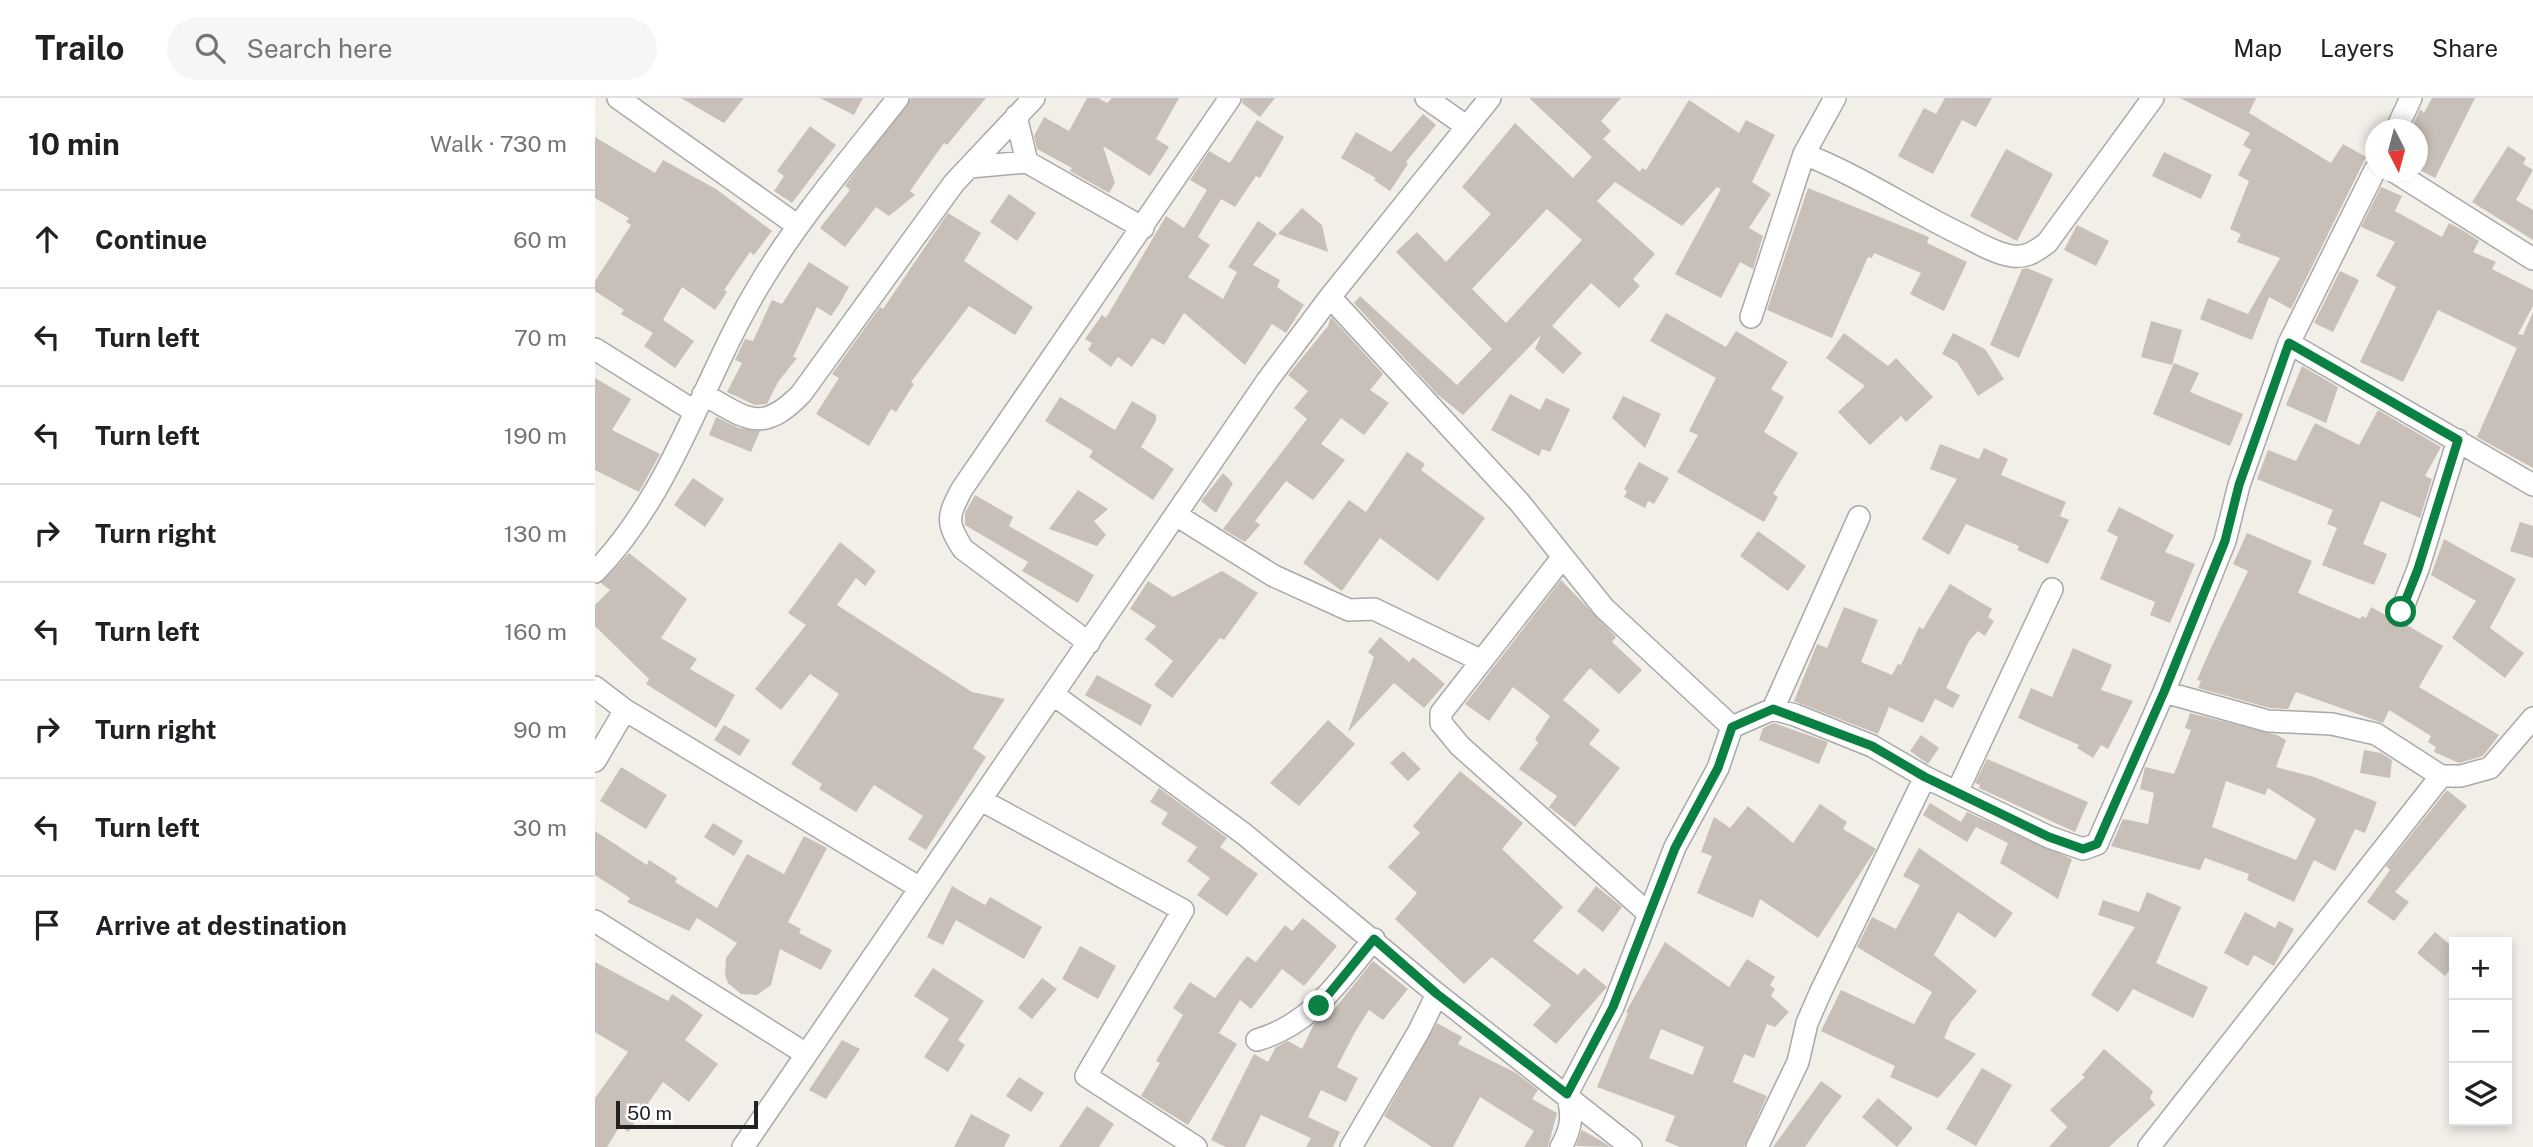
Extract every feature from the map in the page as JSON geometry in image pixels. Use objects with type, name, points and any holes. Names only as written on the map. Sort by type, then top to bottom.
[{"type":"street","points":[[618,98],[798,226]]},
{"type":"street","points":[[595,572],[628,536],[654,496],[760,282],[798,226],[898,98]]},
{"type":"street","points":[[595,349],[699,402],[749,419],[774,418],[784,412],[801,394],[913,239],[969,167],[1034,98]]},
{"type":"street","points":[[1089,643],[963,549],[950,528],[951,510],[962,489],[1230,98]]},
{"type":"street","points":[[1426,98],[1466,126]]},
{"type":"street","points":[[743,1147],[1267,381],[1330,296],[1490,98]]},
{"type":"street","points":[[1751,317],[1804,153],[1835,98]]},
{"type":"street","points":[[1804,153],[1846,170],[1941,225],[1994,251],[2014,256],[2030,255],[2047,243],[2153,98]]},
{"type":"street","points":[[2401,119],[2411,98]]},
{"type":"street","points":[[1016,116],[1027,162]]},
{"type":"street","points":[[969,167],[1027,162],[1143,228]]},
{"type":"street","points":[[1773,709],[1872,746],[1925,777],[2049,837],[2083,849],[2097,844],[2164,692],[2225,541],[2239,485],[2289,343],[2369,182]]},
{"type":"street","points":[[2411,182],[2533,259]]},
{"type":"street","points":[[1330,296],[1510,493],[1604,608],[1732,727]]},
{"type":"street","points":[[2289,343],[2533,485]]},
{"type":"street","points":[[2401,612],[2422,558],[2458,440]]},
{"type":"street","points":[[1176,515],[1274,576],[1349,610],[1374,609],[1482,661]]},
{"type":"street","points":[[1561,1147],[1571,1131],[1572,1111],[1567,1094],[1613,1007],[1675,848],[1718,768],[1732,727],[1773,709],[1859,517]]},
{"type":"street","points":[[1562,558],[1441,713],[1445,730],[1516,799],[1649,915]]},
{"type":"street","points":[[1957,792],[2052,589]]},
{"type":"street","points":[[595,687],[625,710],[921,888]]},
{"type":"street","points":[[2164,692],[2268,721],[2332,724],[2376,734],[2441,776],[2461,776],[2490,768],[2533,718]]},
{"type":"street","points":[[1054,695],[1244,834],[1374,939],[1437,994],[1631,1147]]},
{"type":"street","points":[[595,761],[625,710]]},
{"type":"street","points":[[2149,1147],[2441,776]]},
{"type":"street","points":[[1757,1147],[1798,1062],[1807,1023],[1826,980],[1925,777]]},
{"type":"street","points":[[981,800],[1183,910],[1086,1076],[1196,1147]]},
{"type":"street","points":[[595,920],[806,1054]]},
{"type":"street","points":[[1257,1040],[1296,1025],[1319,1006],[1374,939]]},
{"type":"street","points":[[1352,1147],[1437,994]]},
{"type":"building","points":[[681,98],[744,98],[724,123]]},
{"type":"building","points":[[820,98],[863,98],[854,115]]},
{"type":"building","points":[[911,98],[986,98],[947,145],[944,143],[910,191],[915,195],[889,216],[876,207],[845,247],[820,228],[850,190],[845,186],[847,183]]},
{"type":"building","points":[[1087,98],[1098,98],[1107,103],[1112,98],[1179,98],[1156,139],[1169,147],[1150,176],[1103,146],[1115,183],[1109,193],[1037,149],[1034,136],[1044,117],[1069,131]]},
{"type":"building","points":[[1243,98],[1275,98],[1260,117],[1242,103]]},
{"type":"building","points":[[1529,98],[1621,98],[1601,121],[1611,131],[1603,139],[1640,172],[1642,168],[1646,170],[1689,100],[1739,133],[1746,120],[1775,135],[1752,182],[1771,194],[1749,228],[1763,236],[1753,269],[1740,262],[1721,298],[1675,274],[1721,189],[1717,187],[1682,226],[1615,182],[1597,201],[1655,254],[1633,279],[1640,286],[1619,308],[1591,283],[1552,326],[1582,353],[1563,374],[1535,349],[1541,335],[1463,415],[1437,394],[1354,303],[1360,296],[1457,385],[1492,349],[1396,252],[1417,232],[1446,262],[1491,214],[1462,187],[1515,123],[1573,178],[1592,157]],"holes":[[[1547,209],[1582,240],[1506,323],[1472,289]]]},
{"type":"building","points":[[1945,98],[1992,98],[1976,127],[1962,120],[1933,174],[1898,156],[1924,108],[1936,114]]},
{"type":"building","points":[[2180,98],[2256,98],[2249,113],[2331,163],[2343,144],[2365,156],[2291,309],[2269,297],[2252,340],[2200,319],[2208,298],[2248,314],[2280,258],[2237,242],[2241,234],[2230,229],[2249,181],[2238,175],[2251,150],[2243,145],[2250,133]]},
{"type":"building","points":[[2432,98],[2475,98],[2435,178],[2428,174],[2428,119],[2416,119],[2420,109],[2424,113]]},
{"type":"building","points":[[1423,114],[1436,125],[1406,162],[1408,164],[1390,191],[1374,180],[1376,178],[1341,158],[1356,132],[1391,152]]},
{"type":"building","points":[[1257,120],[1284,137],[1260,178],[1256,176],[1235,207],[1221,199],[1198,237],[1210,245],[1188,277],[1223,299],[1237,272],[1228,267],[1258,221],[1277,234],[1253,265],[1280,280],[1277,287],[1304,305],[1286,333],[1272,324],[1245,365],[1184,313],[1164,345],[1152,338],[1132,367],[1118,357],[1111,367],[1088,350],[1092,343],[1085,339],[1102,315],[1106,318],[1166,216],[1184,228],[1207,190],[1190,180],[1209,151],[1230,163]]},
{"type":"building","points":[[810,126],[836,145],[792,203],[774,191],[784,176],[777,171]]},
{"type":"building","points":[[595,137],[655,173],[663,160],[716,189],[772,231],[754,255],[750,252],[724,290],[727,292],[715,310],[682,287],[663,320],[694,341],[675,368],[644,346],[653,333],[621,314],[624,310],[595,291],[595,281],[631,225],[626,222],[629,218],[595,198]]},
{"type":"building","points":[[2508,146],[2526,158],[2523,164],[2533,170],[2516,200],[2533,210],[2533,240],[2472,202]]},
{"type":"building","points":[[2006,149],[2053,174],[2017,241],[1970,216]]},
{"type":"building","points":[[2164,152],[2212,175],[2201,199],[2152,176]]},
{"type":"building","points":[[2381,187],[2402,196],[2395,211],[2442,237],[2449,223],[2464,231],[2479,241],[2473,252],[2496,262],[2492,269],[2533,290],[2533,306],[2518,334],[2523,335],[2533,312],[2533,468],[2477,437],[2517,348],[2438,310],[2403,382],[2360,362],[2396,287],[2376,276],[2395,242],[2361,227]]},
{"type":"building","points":[[1808,188],[1929,237],[1927,243],[1967,262],[1944,311],[1910,294],[1921,273],[1874,253],[1872,258],[1868,257],[1832,338],[1767,310]]},
{"type":"building","points":[[1009,194],[1036,213],[1017,241],[990,222]]},
{"type":"building","points":[[1302,208],[1322,225],[1328,252],[1278,234]]},
{"type":"building","points":[[948,213],[981,233],[964,261],[1033,307],[1015,335],[969,306],[911,382],[914,384],[896,412],[891,409],[869,446],[816,414],[839,378],[832,374],[880,307],[883,309]]},
{"type":"building","points":[[2077,225],[2109,241],[2096,266],[2064,250]]},
{"type":"building","points":[[809,262],[849,287],[840,303],[831,316],[817,307],[793,357],[797,358],[778,382],[767,404],[755,405],[727,392],[742,363],[735,360],[745,339],[753,341],[772,300],[782,304]]},
{"type":"building","points":[[2027,268],[2053,279],[2019,358],[1990,345],[2022,269]]},
{"type":"building","points":[[2340,271],[2359,280],[2333,332],[2314,323]]},
{"type":"building","points":[[1666,313],[1726,347],[1736,331],[1788,362],[1771,389],[1784,397],[1764,432],[1798,453],[1773,494],[1778,497],[1764,522],[1677,472],[1698,435],[1689,431],[1716,378],[1650,341]]},
{"type":"building","points":[[1331,317],[1383,374],[1370,390],[1389,403],[1364,435],[1341,418],[1321,444],[1345,460],[1313,500],[1286,481],[1255,521],[1260,525],[1245,542],[1223,529],[1307,419],[1294,408],[1308,391],[1288,375],[1328,326]]},
{"type":"building","points":[[2151,321],[2182,330],[2172,365],[2141,357]]},
{"type":"building","points":[[1844,333],[1888,366],[1896,358],[1933,397],[1906,422],[1901,416],[1870,445],[1838,412],[1865,386],[1826,358]]},
{"type":"building","points":[[1953,333],[1985,349],[2004,379],[1978,396],[1957,362],[1942,354]]},
{"type":"building","points":[[2174,363],[2199,373],[2190,392],[2243,414],[2230,446],[2153,414]]},
{"type":"building","points":[[2302,366],[2338,387],[2326,423],[2286,405]]},
{"type":"building","points":[[595,378],[631,399],[612,430],[660,454],[639,492],[595,470]]},
{"type":"building","points":[[1510,394],[1540,410],[1546,398],[1570,409],[1550,452],[1542,449],[1539,456],[1491,430]]},
{"type":"building","points":[[1623,396],[1661,414],[1645,448],[1612,418]]},
{"type":"building","points":[[1060,397],[1115,430],[1132,401],[1156,415],[1156,421],[1141,447],[1174,469],[1153,500],[1089,457],[1093,451],[1045,421]]},
{"type":"building","points":[[2378,410],[2441,447],[2425,476],[2432,479],[2420,518],[2381,501],[2363,544],[2387,554],[2374,585],[2322,565],[2337,528],[2327,524],[2333,510],[2257,479],[2268,450],[2296,461],[2315,423],[2359,445]]},
{"type":"building","points":[[716,417],[739,428],[760,431],[751,452],[709,435]]},
{"type":"building","points":[[1940,444],[1979,459],[1984,448],[2008,459],[2001,475],[2066,502],[2060,516],[2069,520],[2048,564],[2017,550],[2019,546],[1966,524],[1949,555],[1922,539],[1957,479],[1930,469]]},
{"type":"building","points":[[1407,452],[1425,464],[1421,470],[1485,518],[1438,581],[1380,538],[1342,591],[1303,563],[1349,500],[1366,512]]},
{"type":"building","points":[[1639,462],[1669,478],[1654,504],[1648,501],[1645,508],[1624,497],[1627,491],[1624,489]]},
{"type":"building","points":[[1223,473],[1233,483],[1216,513],[1201,501]]},
{"type":"building","points":[[693,478],[724,499],[705,527],[674,505]]},
{"type":"building","points":[[1078,490],[1108,509],[1094,521],[1106,535],[1097,546],[1049,529]]},
{"type":"building","points":[[975,495],[1013,517],[1009,526],[1094,575],[1078,603],[1022,571],[1028,562],[965,525],[965,513]]},
{"type":"building","points":[[2119,507],[2174,535],[2165,552],[2195,564],[2170,623],[2150,615],[2155,602],[2100,579],[2118,537],[2107,531]]},
{"type":"building","points":[[2520,522],[2533,526],[2533,558],[2510,551]]},
{"type":"building","points":[[1758,531],[1806,566],[1788,591],[1740,556]]},
{"type":"building","points":[[2247,533],[2312,561],[2298,593],[2360,619],[2362,616],[2366,618],[2371,607],[2396,624],[2405,624],[2443,646],[2419,687],[2499,735],[2483,756],[2459,763],[2434,752],[2436,747],[2428,742],[2431,736],[2389,710],[2383,723],[2296,692],[2288,709],[2270,708],[2198,688],[2201,681],[2197,680],[2248,571],[2233,564]]},
{"type":"building","points":[[2444,539],[2516,579],[2490,628],[2524,653],[2505,678],[2452,638],[2476,601],[2431,575]]},
{"type":"building","points":[[840,542],[876,571],[865,586],[856,578],[837,605],[972,692],[1005,699],[973,748],[986,757],[926,850],[908,839],[923,816],[874,785],[856,812],[819,789],[822,784],[791,764],[839,694],[810,674],[781,710],[755,689],[806,625],[788,613]]},
{"type":"building","points":[[629,553],[687,599],[661,638],[697,659],[690,669],[735,695],[716,728],[646,684],[649,679],[595,626],[595,605],[610,590],[601,583]]},
{"type":"building","points":[[1222,571],[1258,593],[1224,640],[1220,638],[1172,698],[1154,685],[1173,661],[1145,639],[1156,626],[1130,609],[1148,581],[1173,597]]},
{"type":"building","points":[[1561,580],[1616,637],[1612,642],[1642,670],[1619,694],[1590,668],[1563,700],[1600,730],[1589,744],[1620,768],[1575,827],[1549,807],[1557,796],[1519,769],[1538,743],[1535,739],[1550,716],[1513,687],[1489,721],[1465,704]]},
{"type":"building","points":[[1950,584],[1992,609],[1988,617],[1994,621],[1985,636],[1978,631],[1969,641],[1946,688],[1960,695],[1953,708],[1935,699],[1923,723],[1889,707],[1878,734],[1794,701],[1817,644],[1827,648],[1844,607],[1878,620],[1861,662],[1892,675],[1898,664],[1901,665],[1919,627],[1923,629]]},
{"type":"building","points":[[1380,637],[1409,662],[1413,657],[1445,684],[1424,708],[1394,683],[1348,732],[1374,657],[1368,652]]},
{"type":"building","points":[[2073,648],[2112,665],[2101,690],[2133,701],[2108,749],[2101,745],[2093,758],[2077,748],[2079,745],[2018,718],[2031,688],[2052,697]]},
{"type":"building","points":[[1097,675],[1152,705],[1141,726],[1085,695]]},
{"type":"building","points":[[2190,713],[2277,735],[2286,740],[2276,767],[2314,777],[2377,802],[2365,833],[2355,829],[2335,871],[2314,860],[2294,902],[2247,880],[2249,874],[2205,858],[2200,870],[2111,846],[2123,819],[2148,824],[2154,793],[2140,789],[2145,767],[2174,774],[2191,730],[2185,728]],"holes":[[[2226,781],[2265,795],[2268,788],[2316,819],[2296,860],[2212,827]]]},
{"type":"building","points":[[1328,720],[1355,744],[1299,806],[1270,783]]},
{"type":"building","points":[[1774,723],[1828,742],[1819,764],[1759,740],[1763,728]]},
{"type":"building","points":[[724,725],[750,740],[740,756],[714,740]]},
{"type":"building","points":[[1921,735],[1939,748],[1928,764],[1910,751]]},
{"type":"building","points":[[2364,750],[2381,753],[2392,760],[2390,778],[2360,773]]},
{"type":"building","points":[[1403,751],[1421,769],[1408,781],[1390,763]]},
{"type":"building","points":[[1987,759],[2088,802],[2075,832],[1979,788],[1980,785],[1975,783]]},
{"type":"building","points":[[621,767],[667,795],[646,829],[600,801]]},
{"type":"building","points":[[1460,771],[1523,823],[1502,849],[1563,907],[1533,941],[1578,975],[1584,968],[1607,987],[1556,1044],[1533,1025],[1551,1005],[1492,957],[1464,984],[1395,919],[1417,893],[1388,867],[1420,833],[1413,826]]},
{"type":"building","points":[[1159,788],[1227,838],[1220,847],[1258,874],[1227,916],[1197,895],[1210,878],[1187,861],[1197,847],[1161,824],[1168,813],[1150,802]]},
{"type":"building","points":[[2447,790],[2467,806],[2395,892],[2409,902],[2394,921],[2367,902],[2390,870],[2386,866]]},
{"type":"building","points":[[1930,803],[1961,822],[1967,812],[2072,859],[2058,899],[2000,863],[2008,843],[1976,827],[1967,842],[1923,815]]},
{"type":"building","points":[[1820,804],[1847,822],[1843,829],[1876,849],[1818,938],[1760,899],[1753,918],[1697,893],[1712,856],[1701,852],[1714,817],[1730,828],[1748,806],[1793,843]]},
{"type":"building","points":[[713,823],[743,841],[734,856],[704,837]]},
{"type":"building","points":[[595,831],[647,865],[649,860],[677,878],[675,882],[717,908],[747,854],[784,874],[804,836],[827,848],[788,922],[801,929],[799,933],[832,950],[821,970],[780,949],[771,985],[757,995],[741,994],[728,983],[725,975],[726,958],[737,943],[697,918],[689,931],[627,902],[630,898],[595,875]]},
{"type":"building","points":[[1919,848],[2013,913],[1995,938],[1958,912],[1934,955],[1977,991],[1951,1022],[1944,1038],[1976,1054],[1938,1098],[1890,1077],[1895,1066],[1821,1031],[1841,990],[1914,1024],[1932,992],[1857,947],[1872,917],[1896,929],[1920,885],[1903,876]]},
{"type":"building","points":[[952,886],[985,905],[990,897],[1042,927],[1024,959],[956,920],[943,945],[927,937]]},
{"type":"building","points":[[1596,886],[1622,907],[1603,932],[1577,911]]},
{"type":"building","points":[[2147,892],[2181,907],[2156,963],[2208,987],[2193,1018],[2133,989],[2118,1012],[2091,995],[2135,927],[2098,915],[2103,900],[2139,912]]},
{"type":"building","points":[[2245,912],[2275,928],[2279,921],[2294,929],[2274,966],[2254,955],[2248,966],[2224,953]]},
{"type":"building","points":[[1303,918],[1337,946],[1304,986],[1282,969],[1251,1009],[1240,1000],[1219,1033],[1237,1044],[1188,1125],[1141,1096],[1160,1063],[1156,1061],[1183,1015],[1173,1008],[1190,982],[1215,998],[1247,956],[1256,962],[1285,925],[1292,931]]},
{"type":"building","points":[[2435,932],[2449,944],[2449,971],[2445,976],[2417,953]]},
{"type":"building","points":[[1665,942],[1729,987],[1747,959],[1775,977],[1770,985],[1775,989],[1771,996],[1789,1012],[1775,1027],[1767,1024],[1754,1058],[1744,1054],[1733,1082],[1767,1096],[1744,1147],[1680,1147],[1665,1141],[1675,1116],[1597,1087],[1628,1013],[1626,1012]],"holes":[[[1661,1029],[1704,1047],[1693,1075],[1649,1058]]]},
{"type":"building","points":[[1080,946],[1116,966],[1098,999],[1062,979]]},
{"type":"building","points":[[1373,961],[1408,989],[1383,1020],[1369,1010],[1355,1032],[1337,1067],[1358,1078],[1346,1102],[1321,1090],[1308,1117],[1340,1132],[1333,1147],[1306,1147],[1311,1138],[1261,1115],[1245,1147],[1226,1147],[1211,1140],[1254,1054],[1268,1062],[1276,1047],[1288,1041],[1302,1049],[1314,1024],[1324,1016],[1328,1017]]},
{"type":"building","points":[[595,962],[668,1001],[672,994],[703,1015],[685,1040],[718,1064],[689,1102],[663,1082],[628,1132],[620,1126],[607,1147],[595,1147],[595,1098],[628,1052],[595,1032]]},
{"type":"building","points":[[933,968],[984,1001],[958,1040],[965,1045],[948,1072],[924,1057],[949,1019],[914,996]]},
{"type":"building","points":[[1042,978],[1057,989],[1032,1019],[1018,1008]]},
{"type":"building","points":[[1437,1023],[1462,1037],[1458,1044],[1516,1073],[1538,1090],[1532,1099],[1557,1113],[1548,1147],[1524,1147],[1534,1131],[1480,1097],[1453,1147],[1432,1147],[1384,1116]]},
{"type":"building","points":[[842,1040],[860,1049],[826,1099],[809,1090]]},
{"type":"building","points":[[2104,1049],[2153,1091],[2150,1098],[2155,1105],[2109,1147],[2049,1147],[2067,1127],[2050,1110],[2085,1077],[2082,1075]]},
{"type":"building","points":[[1982,1068],[2012,1085],[1976,1146],[1946,1129]]},
{"type":"building","points":[[1019,1077],[1044,1093],[1031,1112],[1006,1096]]},
{"type":"building","points":[[1821,1081],[1842,1096],[1805,1147],[1773,1147]]},
{"type":"building","points":[[1878,1098],[1913,1128],[1897,1147],[1862,1117]]},
{"type":"building","points":[[1087,1106],[1114,1124],[1099,1147],[1059,1147]]},
{"type":"building","points":[[971,1114],[1010,1135],[1004,1147],[954,1147]]},
{"type":"building","points":[[1582,1130],[1608,1145],[1610,1147],[1576,1146]]},
{"type":"route","points":[[1319,1006],[1374,939],[1437,994],[1567,1094],[1613,1007],[1638,949],[1675,848],[1718,768],[1728,746],[1732,727],[1749,717],[1773,709],[1872,746],[1925,777],[2049,837],[2083,849],[2097,844],[2164,692],[2225,541],[2239,485],[2289,343],[2458,440],[2441,500],[2401,612]]}]
